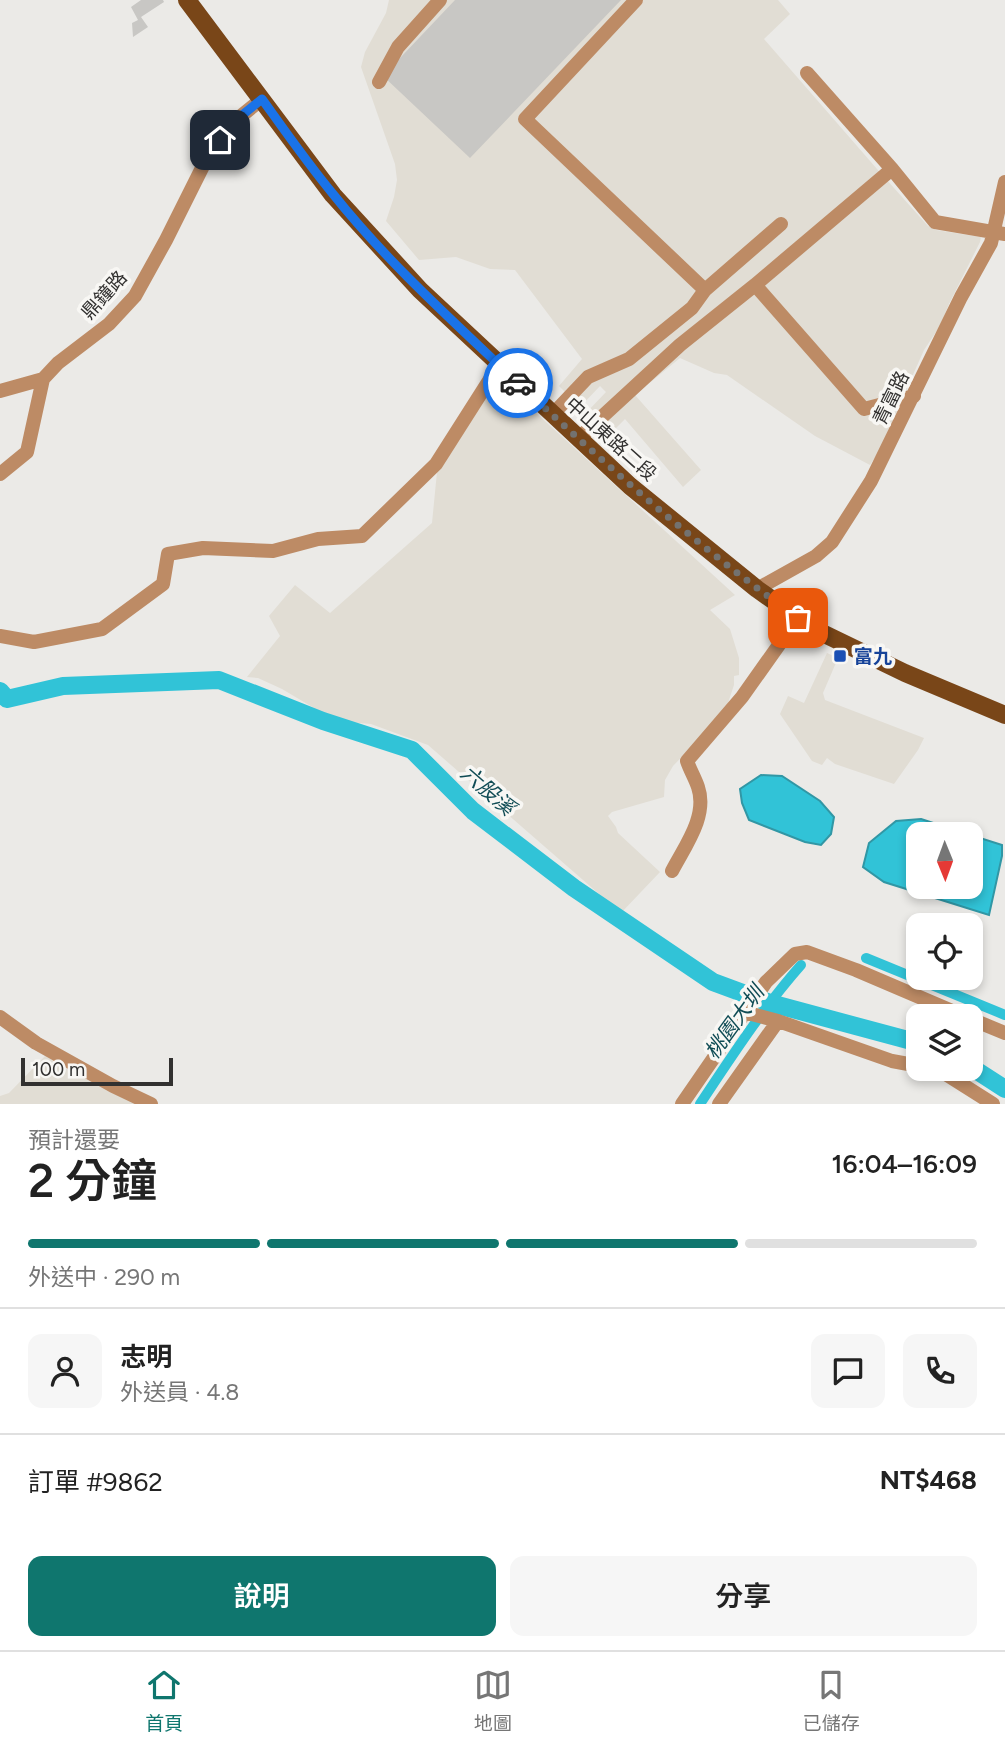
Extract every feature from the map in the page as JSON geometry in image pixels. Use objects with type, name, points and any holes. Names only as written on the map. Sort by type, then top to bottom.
[{"type":"main road","name":"中山東路二段","points":[[187,0],[333,195],[378,246],[419,290],[630,486],[757,589],[814,629],[905,673],[1005,715]]},
{"type":"street","points":[[379,82],[398,47],[440,0]]},
{"type":"street","points":[[636,0],[525,119],[705,290]]},
{"type":"street","points":[[807,73],[935,222],[999,233]]},
{"type":"street","name":"鼎鐘路","points":[[43,379],[58,363],[109,324],[135,296],[209,154],[230,125],[262,99]]},
{"type":"street","points":[[579,438],[680,345],[892,169]]},
{"type":"street","name":"青富路","points":[[757,589],[816,556],[832,542],[872,481],[961,297],[999,233],[1005,182]]},
{"type":"street","points":[[552,415],[588,377],[629,359],[692,308],[705,290],[781,224]]},
{"type":"street","points":[[755,285],[864,409],[914,396]]},
{"type":"street","points":[[0,636],[34,642],[102,629],[163,584],[168,554],[203,548],[273,551],[318,539],[362,536],[436,464],[499,365]]},
{"type":"street","points":[[0,391],[43,379],[27,452],[0,474]]},
{"type":"street","points":[[672,871],[700,814],[699,788],[687,761],[742,697],[798,618]]},
{"type":"street","points":[[682,1104],[766,982],[795,954],[807,952],[936,1004]]},
{"type":"street","points":[[744,1012],[906,1064]]},
{"type":"street","points":[[0,1017],[36,1043],[151,1104]]},
{"type":"street","points":[[719,1104],[778,1021]]},
{"type":"street","points":[[983,1024],[1005,1033]]},
{"type":"street","points":[[957,1081],[993,1104]]},
{"type":"shaded area","points":[[389,0],[778,0],[790,14],[764,39],[928,226],[936,230],[981,237],[870,465],[815,436],[727,375],[714,373],[680,358],[635,395],[701,470],[683,487],[625,419],[610,434],[586,413],[606,392],[600,386],[580,407],[559,386],[582,359],[515,270],[490,269],[456,257],[419,260],[386,221],[397,180],[395,164],[361,67],[365,52],[386,13]]},
{"type":"shaded area","points":[[498,378],[735,595],[710,610],[730,629],[739,658],[739,675],[734,676],[728,703],[731,706],[673,766],[665,780],[664,797],[612,812],[608,816],[618,833],[660,872],[621,913],[428,745],[371,724],[336,721],[282,689],[258,678],[247,677],[280,636],[269,616],[295,585],[330,613],[432,523],[437,472]]},
{"type":"shaded area","points":[[827,653],[838,658],[823,693],[825,700],[924,738],[894,784],[835,764],[827,758],[822,765],[812,761],[780,714],[788,696],[804,703]]},
{"type":"shaded area","points":[[45,1056],[142,1104],[0,1104],[0,1096],[9,1093]]},
{"type":"water","points":[[761,775],[782,776],[820,801],[834,817],[831,834],[821,845],[805,842],[749,820],[740,789]]},
{"type":"water","points":[[921,819],[930,822],[906,822],[906,889],[884,882],[863,867],[869,843],[896,821]]},
{"type":"water","points":[[984,839],[1002,845],[1002,856],[989,915],[941,900],[984,900]]},
{"type":"building","points":[[141,0],[164,2],[141,17],[148,27],[133,37],[132,23],[138,20],[131,7]]},
{"type":"building","points":[[455,0],[621,0],[470,158],[383,76]]},
{"type":"waterway","name":"六股溪","points":[[0,691],[7,699],[63,686],[219,680],[323,721],[412,750],[473,811],[574,888],[713,982],[770,1003],[906,1040]]},
{"type":"waterway","name":"桃園大圳","points":[[866,958],[1005,1015]]},
{"type":"waterway","name":"桃園大圳","points":[[700,1104],[761,1015],[801,965]]},
{"type":"waterway","name":"六股溪","points":[[983,1075],[1005,1089]]},
{"type":"way so far","points":[[518,383],[630,486],[757,589],[798,618]]},
{"type":"place","name":"富九","points":[[840,656]]},
{"type":"route","points":[[220,140],[230,125],[262,99],[333,195],[387,256],[419,290],[518,383]]}]
